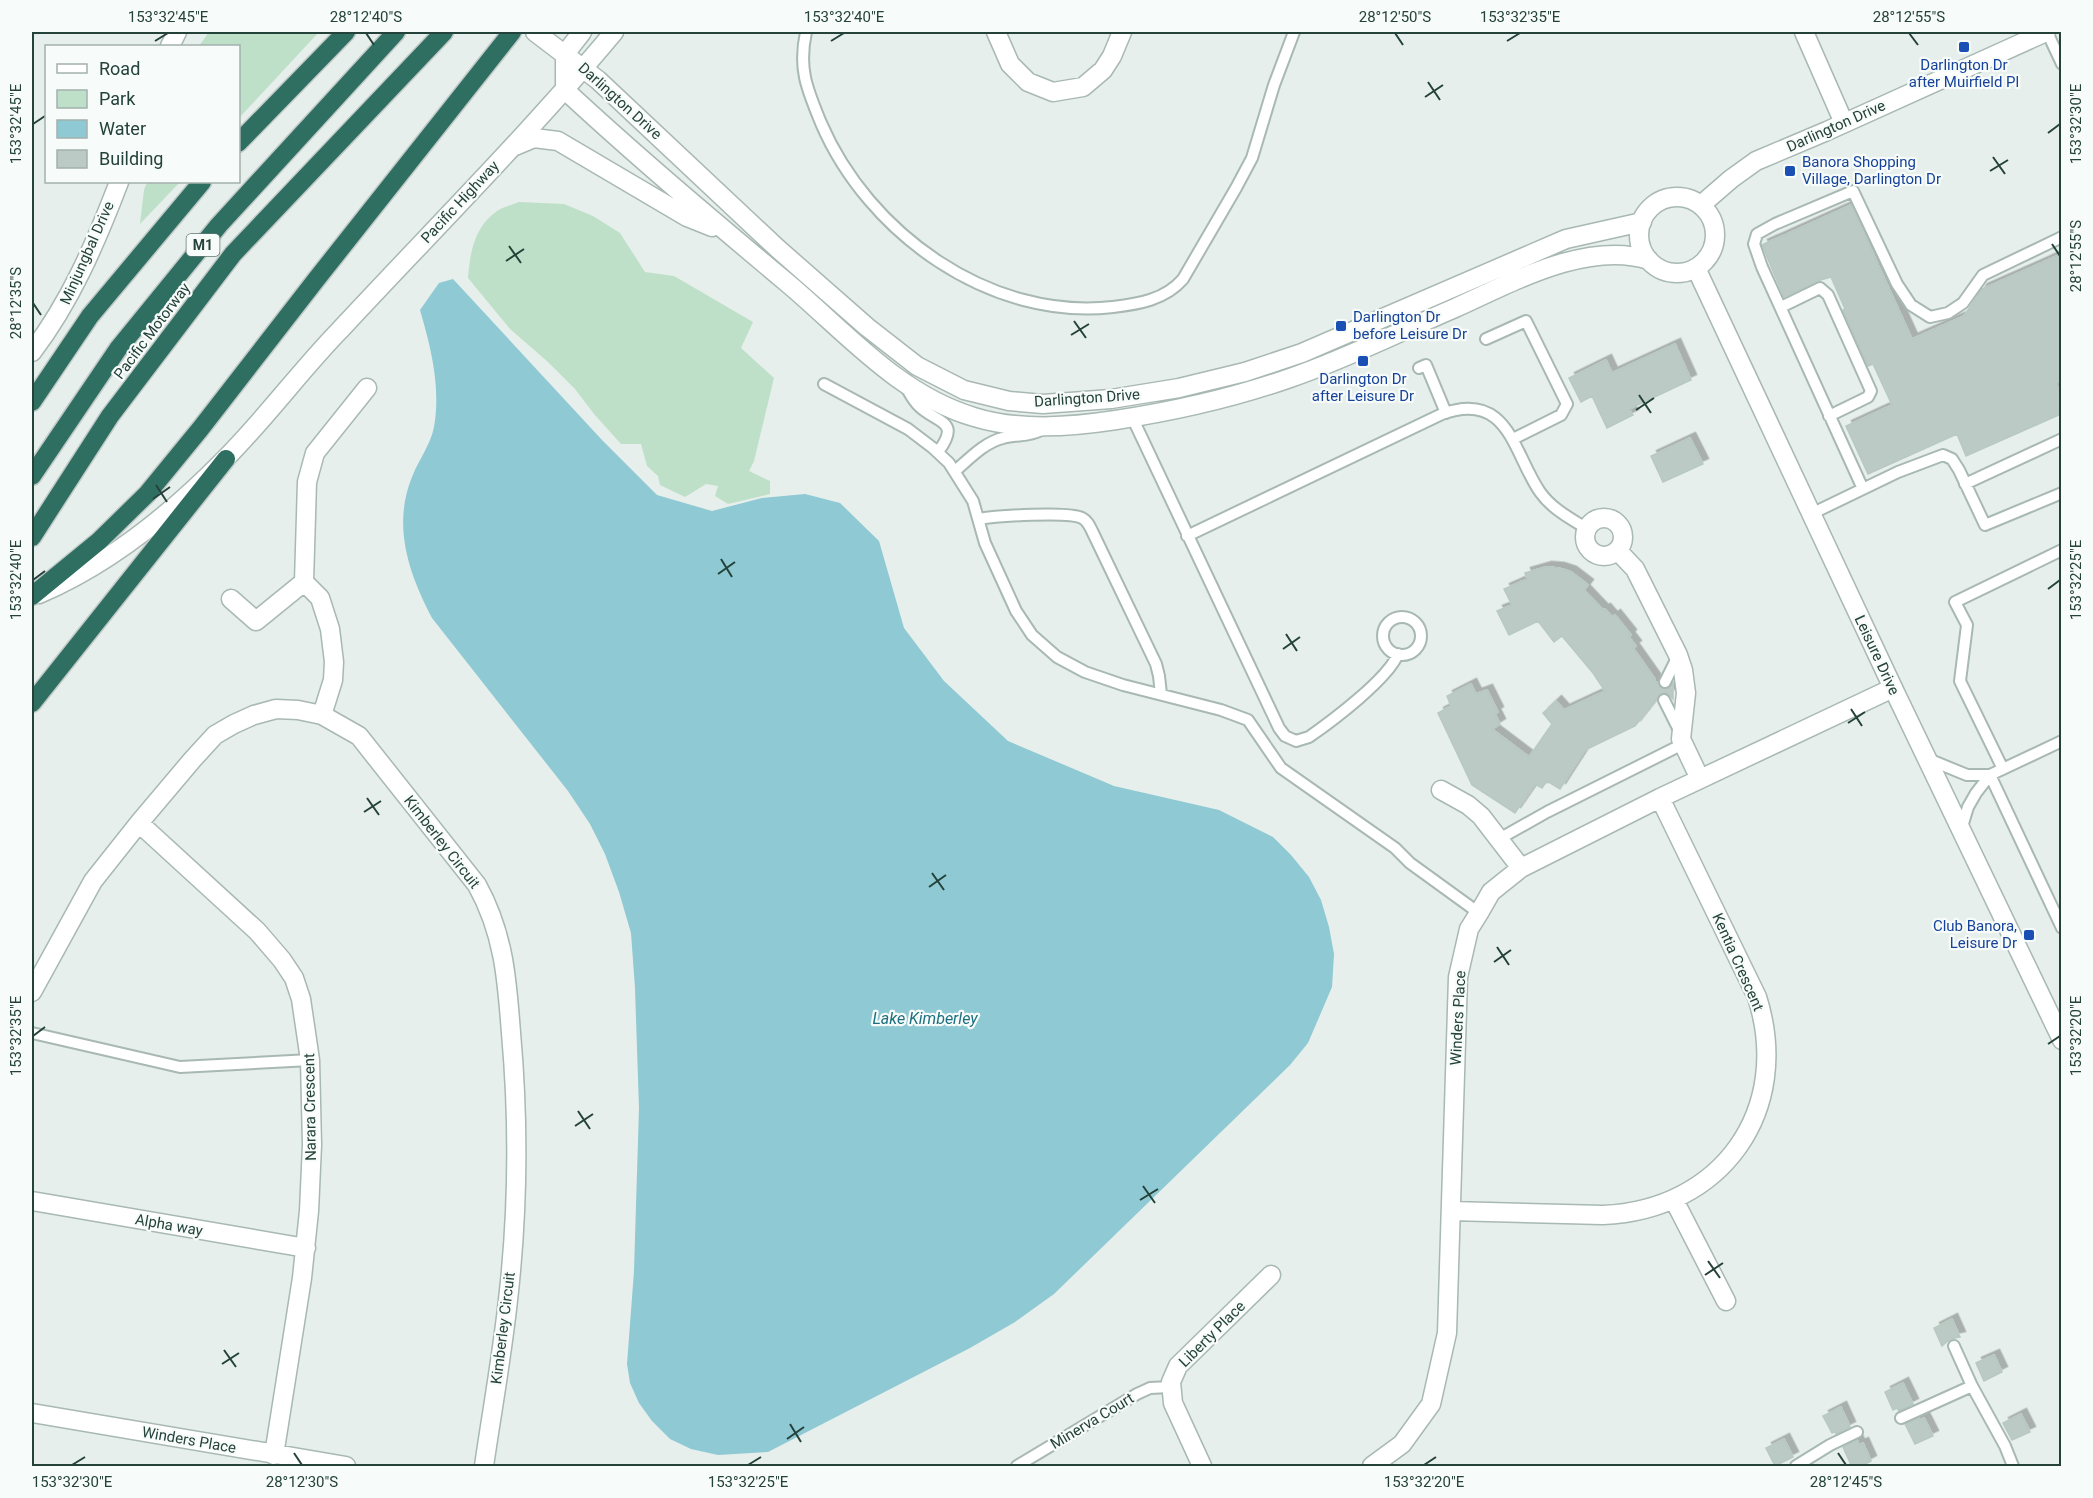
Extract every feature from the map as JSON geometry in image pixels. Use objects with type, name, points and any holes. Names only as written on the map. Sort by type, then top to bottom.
[{"type":"highway","points":[[240,141],[346,32]]},
{"type":"highway","name":"Pacific Motorway","points":[[32,476],[118,349],[219,225],[396,32]]},
{"type":"highway","name":"Pacific Motorway","points":[[32,537],[110,416],[233,254],[444,32]]},
{"type":"highway","points":[[32,597],[99,542],[147,494],[512,32]]},
{"type":"highway","points":[[32,402],[90,316],[201,183]]},
{"type":"highway","points":[[32,704],[226,459]]},
{"type":"street","points":[[535,32],[565,54],[582,32]]},
{"type":"street","name":"Pacific Highway","points":[[32,597],[70,580],[137,537],[226,459],[335,335],[566,90],[614,32]]},
{"type":"street","points":[[996,32],[1010,64],[1028,82],[1053,92],[1083,87],[1103,70],[1122,32]]},
{"type":"street","points":[[1804,32],[1844,123]]},
{"type":"street","name":"Darlington Drive","points":[[1701,205],[1755,161],[2046,32]]},
{"type":"street","name":"Darlington Drive","points":[[565,54],[584,68],[777,248],[883,340],[917,366],[964,390],[1009,401],[1042,404],[1111,399],[1179,388],[1245,372],[1302,352],[1566,239],[1642,222]]},
{"type":"street","name":"Darlington Drive","points":[[565,54],[566,90],[724,232],[906,386],[942,406],[1002,423],[1050,426],[1092,423],[1212,402],[1293,377],[1517,280],[1572,261],[1605,254],[1649,260]]},
{"type":"street","points":[[505,155],[528,139],[553,139],[687,217],[724,232]]},
{"type":"street","name":"Minjungbal Drive","points":[[32,352],[50,327],[77,281],[119,183]]},
{"type":"street","points":[[1672,197],[1682,197],[1701,205],[1712,220],[1715,238],[1709,255],[1696,268],[1686,272],[1667,271],[1649,260],[1640,242],[1639,232],[1642,222],[1653,205],[1672,197]]},
{"type":"street","name":"Leisure Drive","points":[[1696,268],[2061,1040]]},
{"type":"street","points":[[322,715],[333,680],[334,662],[330,629],[320,598],[304,582],[307,482],[315,453],[367,388]]},
{"type":"street","points":[[1602,518],[1616,522],[1623,534],[1623,543],[1618,551],[1609,556],[1595,554],[1586,543],[1587,529],[1593,521],[1602,518]]},
{"type":"street","points":[[1618,551],[1635,569],[1678,655],[1683,670],[1686,693],[1682,742],[1700,778]]},
{"type":"street","points":[[231,599],[256,621],[304,582]]},
{"type":"street","name":"Winders Place","points":[[1371,1467],[1402,1444],[1431,1404],[1447,1333],[1458,976],[1470,929],[1491,892],[1521,868],[1700,778],[1893,688]]},
{"type":"street","name":"Kimberley Circuit","points":[[32,992],[93,881],[139,823],[215,735],[254,715],[276,710],[298,710],[322,715],[358,736],[477,885],[489,906],[503,950],[517,1096],[515,1202],[508,1300],[484,1467]]},
{"type":"street","points":[[1440,790],[1468,805],[1487,822],[1521,868]]},
{"type":"street","name":"Kentia Crescent","points":[[1451,1211],[1613,1214],[1650,1208],[1674,1200],[1695,1189],[1714,1174],[1742,1142],[1754,1119],[1764,1088],[1767,1049],[1764,1023],[1757,997],[1660,798]]},
{"type":"street","name":"Narara Crescent","points":[[139,823],[257,931],[294,978],[301,999],[310,1060],[312,1146],[306,1248],[274,1455]]},
{"type":"street","points":[[1674,1200],[1726,1301]]},
{"type":"street","name":"Alpha way","points":[[32,1201],[306,1248]]},
{"type":"street","name":"Liberty Place","points":[[1170,1387],[1174,1373],[1183,1360],[1271,1275]]},
{"type":"street","points":[[1170,1387],[1173,1403],[1202,1467]]},
{"type":"street","name":"Winders Place","points":[[32,1413],[346,1467]]},
{"type":"lane","points":[[806,32],[802,62],[803,74],[823,127],[847,173],[867,199],[891,224],[933,257],[996,291],[1035,303],[1086,309],[1129,305],[1154,299],[1183,279],[1249,163],[1294,32]]},
{"type":"lane","points":[[2046,32],[2061,64]]},
{"type":"lane","points":[[1863,489],[1780,307],[1755,244],[1757,234],[1853,191],[1897,284],[1911,306],[1930,317],[1948,313],[1963,303],[1983,275],[2061,237]]},
{"type":"lane","points":[[1780,307],[1820,288],[1828,295],[1871,391],[1868,397],[1829,417]]},
{"type":"lane","points":[[1486,339],[1526,321],[1567,404],[1562,415],[1513,439]]},
{"type":"lane","points":[[1419,368],[1426,365],[1446,413]]},
{"type":"lane","points":[[824,384],[908,429],[938,452],[956,471],[973,501],[985,543],[1011,602],[1023,623],[1042,645],[1063,662],[1123,685],[1221,710],[1248,720],[1281,768],[1479,913]]},
{"type":"lane","points":[[906,386],[920,407],[947,426],[948,435],[938,452]]},
{"type":"lane","points":[[1187,536],[1446,413],[1466,410],[1484,412],[1508,429],[1535,484],[1546,499],[1562,514],[1587,529]]},
{"type":"lane","points":[[1132,417],[1279,728],[1289,739],[1300,741],[1314,734],[1385,673],[1398,654]]},
{"type":"lane","points":[[956,471],[995,441],[1031,435],[1050,426]]},
{"type":"lane","points":[[1965,484],[2061,439]]},
{"type":"lane","points":[[1811,514],[1927,460],[1943,455],[1952,459],[1985,525],[2061,492]]},
{"type":"lane","points":[[979,519],[1011,515],[1075,516],[1085,520],[1094,533],[1156,664],[1161,694]]},
{"type":"lane","points":[[2002,769],[1960,681],[1967,625],[1955,602],[2061,550]]},
{"type":"lane","points":[[1665,682],[1678,655]]},
{"type":"lane","points":[[1499,839],[1682,742],[1676,722],[1664,700]]},
{"type":"lane","points":[[1961,830],[1968,807],[1990,775],[2061,741]]},
{"type":"lane","points":[[1926,758],[1967,775],[1990,775]]},
{"type":"lane","points":[[1990,775],[2061,928]]},
{"type":"lane","points":[[32,1033],[180,1067],[310,1060]]},
{"type":"lane","points":[[1954,1346],[1972,1386],[2005,1446],[2013,1467]]},
{"type":"lane","points":[[1901,1418],[1972,1386]]},
{"type":"lane","name":"Minerva Court","points":[[1017,1467],[1137,1394],[1150,1388],[1170,1387]]},
{"type":"lane","points":[[1797,1467],[1830,1445],[1857,1432]]},
{"type":"green space","points":[[209,32],[319,32],[240,117],[240,45],[200,45]]},
{"type":"green space","points":[[147,183],[179,183],[140,224]]},
{"type":"green space","points":[[519,202],[564,204],[593,216],[620,233],[645,272],[674,276],[753,322],[741,348],[774,378],[754,461],[749,471],[770,481],[770,494],[728,504],[715,496],[718,486],[706,484],[685,497],[660,485],[658,476],[647,466],[641,444],[621,444],[575,389],[510,329],[468,278],[472,250],[483,225],[497,211]]},
{"type":"water","name":"Lake Kimberley","points":[[453,279],[602,440],[657,495],[712,511],[762,498],[805,494],[840,503],[879,541],[904,628],[944,681],[1008,741],[1114,786],[1219,810],[1273,837],[1309,877],[1321,900],[1329,927],[1334,954],[1332,987],[1308,1043],[1290,1065],[1054,1294],[1015,1322],[970,1348],[768,1452],[718,1455],[691,1449],[670,1439],[652,1421],[639,1403],[630,1383],[627,1364],[634,1271],[639,1108],[631,933],[605,854],[590,824],[568,791],[432,618],[410,567],[403,532],[406,495],[432,433],[436,412],[434,368],[420,310],[439,283]]},
{"type":"building","points":[[1851,205],[1912,339],[1964,316],[1982,289],[2061,254],[2061,381],[2056,383],[2061,396],[2061,414],[1966,456],[1957,434],[1868,474],[1846,426],[1892,405],[1873,364],[1868,366],[1831,277],[1817,281],[1784,297],[1762,245]]},
{"type":"building","points":[[1675,344],[1691,380],[1629,409],[1633,415],[1607,428],[1592,396],[1581,402],[1569,378],[1606,360],[1612,373]]},
{"type":"building","points":[[1690,438],[1703,464],[1663,482],[1651,456]]},
{"type":"building","points":[[1546,567],[1571,572],[1588,585],[1584,590],[1603,610],[1605,609],[1612,617],[1615,615],[1631,635],[1629,637],[1636,646],[1633,648],[1655,679],[1654,682],[1658,682],[1659,687],[1665,689],[1670,688],[1673,682],[1673,699],[1668,693],[1660,694],[1635,726],[1585,750],[1560,789],[1547,781],[1542,788],[1535,784],[1515,813],[1472,785],[1438,713],[1451,706],[1447,696],[1471,684],[1476,694],[1487,690],[1498,712],[1495,714],[1500,724],[1492,729],[1529,757],[1552,724],[1543,713],[1556,701],[1564,710],[1605,691],[1562,636],[1554,642],[1538,621],[1509,635],[1497,611],[1512,605],[1504,589],[1527,579],[1525,573]]},
{"type":"building","points":[[1952,1319],[1960,1337],[1950,1339],[1942,1346],[1934,1328]]},
{"type":"building","points":[[1994,1355],[2002,1372],[1984,1381],[1976,1363]]},
{"type":"building","points":[[1903,1383],[1913,1404],[1899,1411],[1897,1408],[1893,1410],[1885,1392]]},
{"type":"building","points":[[1841,1407],[1850,1427],[1836,1434],[1836,1432],[1832,1433],[1823,1416]]},
{"type":"building","points":[[2021,1414],[2030,1432],[2012,1440],[2003,1423]]},
{"type":"building","points":[[1919,1418],[1920,1420],[1924,1418],[1933,1436],[1915,1444],[1905,1424]]},
{"type":"building","points":[[1784,1439],[1793,1457],[1775,1466],[1766,1448]]},
{"type":"building","points":[[1857,1440],[1859,1445],[1863,1443],[1871,1461],[1860,1467],[1852,1467],[1843,1447]]},
{"type":"place","name":"Darlington Dr after Muirfield Pl","points":[[1964,47]]},
{"type":"place","name":"Banora Shopping Village, Darlington Dr","points":[[1790,171]]},
{"type":"place","name":"Darlington Dr before Leisure Dr","points":[[1341,326]]},
{"type":"place","name":"Darlington Dr after Leisure Dr","points":[[1363,361]]},
{"type":"place","name":"Club Banora, Leisure Dr","points":[[2029,935]]}]
